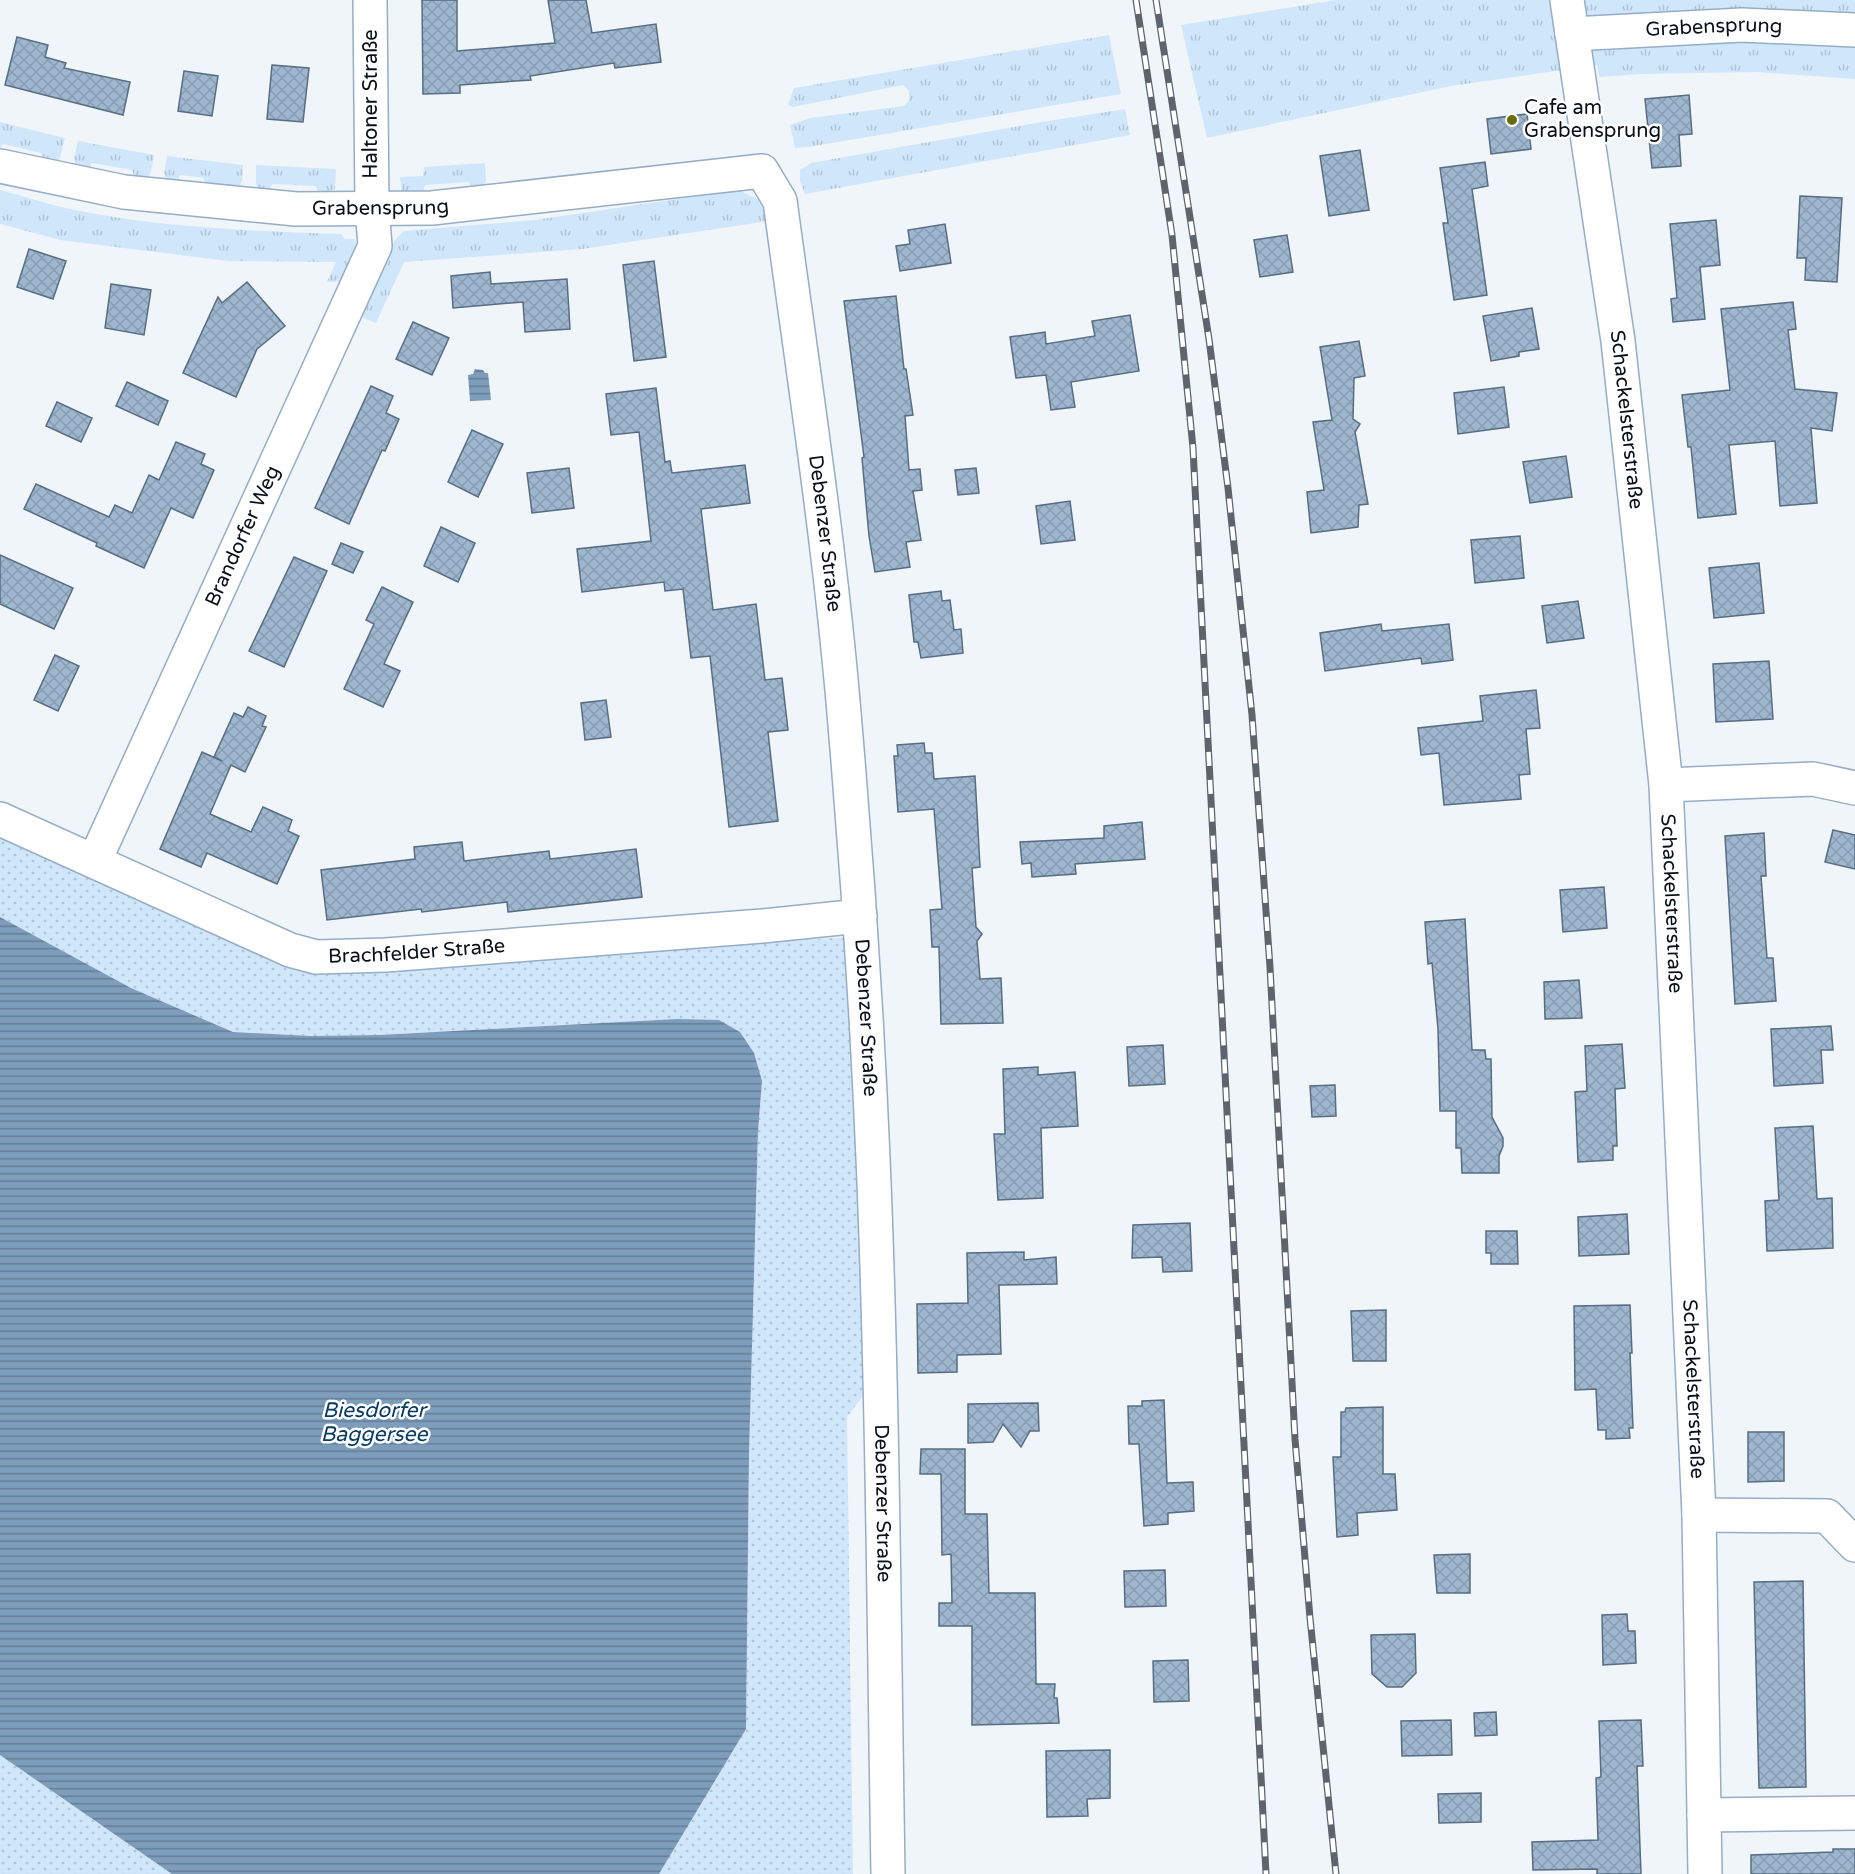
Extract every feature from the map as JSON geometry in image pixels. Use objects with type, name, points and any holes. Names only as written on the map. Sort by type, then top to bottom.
[{"type":"street","name":"Haltoner Straße","points":[[370,0],[372,208]]},
{"type":"street","name":"Schackelsterstraße","points":[[1567,0],[1618,341],[1666,785],[1699,1515],[1705,1874]]},
{"type":"street","name":"Grabensprung","points":[[1572,34],[1742,25],[1855,30]]},
{"type":"street","name":"Grabensprung","points":[[0,166],[124,192],[296,209],[432,208],[762,171]]},
{"type":"street","name":"Debenzer Straße","points":[[762,171],[780,201],[826,547],[846,732],[860,916],[873,1156],[881,1396],[888,1874]]},
{"type":"street","name":"Brandorfer Weg","points":[[95,860],[375,246],[372,208]]},
{"type":"street","points":[[1666,785],[1813,779],[1855,788]]},
{"type":"street","name":"Brachfelder Straße","points":[[0,819],[290,950],[316,957],[386,955],[762,926],[860,916]]},
{"type":"street","points":[[1699,1515],[1827,1516],[1855,1545]]},
{"type":"street","points":[[1704,1815],[1855,1813]]},
{"type":"green space","points":[[1336,0],[1855,0],[1855,79],[1757,72],[1599,77],[1597,65],[1451,86],[1207,138],[1181,25]]},
{"type":"green space","points":[[1109,35],[1121,94],[795,148],[790,125],[811,118],[904,106],[909,101],[909,91],[903,85],[793,107],[788,105],[794,88]]},
{"type":"green space","points":[[1125,109],[1130,135],[805,194],[800,181],[800,170],[811,163]]},
{"type":"green space","points":[[0,122],[65,138],[60,158],[56,164],[44,161],[41,153],[3,144],[0,148]]},
{"type":"green space","points":[[78,141],[154,155],[151,172],[147,180],[135,177],[132,170],[92,163],[88,170],[76,168],[74,158]]},
{"type":"green space","points":[[167,156],[243,165],[242,181],[238,189],[206,186],[204,178],[180,175],[177,183],[166,182],[164,173]]},
{"type":"green space","points":[[485,163],[484,189],[473,191],[469,182],[425,185],[422,195],[402,192],[400,177],[423,176],[424,167]]},
{"type":"green space","points":[[256,165],[336,169],[335,189],[319,195],[316,186],[272,184],[269,192],[258,191]]},
{"type":"green space","points":[[0,190],[70,209],[112,217],[243,230],[341,234],[345,239],[354,239],[359,254],[348,281],[327,282],[336,262],[228,261],[60,240],[0,224]]},
{"type":"green space","points":[[739,190],[761,201],[775,220],[582,249],[404,262],[376,323],[361,317],[384,259],[404,231],[535,220]]},
{"type":"green space","points":[[0,833],[301,970],[852,937],[871,1385],[847,1417],[853,1874],[659,1874],[746,1729],[749,1454],[758,1131],[762,1081],[677,1019],[379,1035],[311,1036],[233,1032],[131,988],[0,917]]},
{"type":"green space","points":[[0,1755],[172,1874],[0,1874]]},
{"type":"water","points":[[475,369],[488,373],[491,400],[470,401],[468,375],[473,374]]},
{"type":"water","name":"Biesdorfer Baggersee","points":[[0,917],[131,988],[233,1032],[311,1036],[379,1035],[677,1019],[719,1020],[740,1032],[754,1053],[762,1081],[758,1131],[749,1454],[746,1729],[659,1874],[172,1874],[0,1755]]},
{"type":"building","points":[[422,0],[457,0],[457,51],[555,43],[548,0],[586,0],[592,33],[656,24],[661,62],[615,68],[614,63],[530,76],[531,80],[460,85],[460,93],[423,94]]},
{"type":"building","points":[[17,37],[48,45],[45,57],[66,63],[64,68],[130,82],[123,115],[5,85]]},
{"type":"building","points":[[272,65],[309,68],[303,122],[267,119]]},
{"type":"building","points":[[184,71],[218,76],[212,116],[178,111]]},
{"type":"building","points":[[1689,95],[1692,134],[1679,135],[1681,166],[1652,168],[1645,99]]},
{"type":"building","points":[[1527,114],[1531,149],[1491,154],[1487,119]]},
{"type":"building","points":[[1360,150],[1369,210],[1329,216],[1320,156]]},
{"type":"building","points":[[1485,162],[1488,186],[1472,189],[1487,295],[1454,300],[1443,223],[1448,223],[1440,168]]},
{"type":"building","points":[[1800,196],[1842,198],[1837,282],[1805,280],[1806,258],[1797,258]]},
{"type":"building","points":[[1716,220],[1720,265],[1700,267],[1705,319],[1673,322],[1671,299],[1677,298],[1670,224]]},
{"type":"building","points":[[945,224],[951,263],[900,271],[896,246],[910,244],[908,230]]},
{"type":"building","points":[[1287,235],[1293,272],[1260,277],[1254,240]]},
{"type":"building","points":[[29,249],[66,261],[53,299],[17,287]]},
{"type":"building","points":[[654,261],[666,357],[634,361],[623,265]]},
{"type":"building","points":[[490,272],[491,284],[567,279],[570,329],[525,332],[523,302],[453,308],[451,276]]},
{"type":"building","points":[[247,282],[285,326],[257,349],[236,397],[183,373],[218,297],[222,303]]},
{"type":"building","points":[[111,284],[151,290],[144,335],[105,328]]},
{"type":"building","points":[[896,296],[904,369],[906,369],[913,415],[905,416],[909,470],[920,469],[922,490],[913,491],[921,540],[906,542],[910,567],[875,572],[869,536],[862,458],[864,457],[844,301]]},
{"type":"building","points":[[1793,302],[1796,329],[1788,330],[1795,389],[1837,393],[1832,431],[1811,428],[1817,503],[1780,506],[1775,441],[1729,445],[1736,514],[1698,518],[1691,447],[1688,447],[1682,395],[1730,390],[1721,309]]},
{"type":"building","points":[[1532,308],[1539,349],[1519,352],[1519,356],[1491,361],[1483,316]]},
{"type":"building","points":[[1130,315],[1139,371],[1071,382],[1075,407],[1051,410],[1046,375],[1016,378],[1010,337],[1045,332],[1046,344],[1095,336],[1092,321]]},
{"type":"building","points":[[413,322],[449,338],[432,375],[396,359]]},
{"type":"building","points":[[1359,341],[1365,376],[1354,378],[1353,419],[1360,424],[1355,432],[1368,504],[1359,505],[1358,527],[1311,533],[1307,492],[1324,490],[1313,422],[1332,420],[1320,347]]},
{"type":"building","points":[[127,382],[168,401],[158,425],[116,406]]},
{"type":"building","points":[[371,386],[393,396],[386,413],[399,419],[385,451],[382,450],[349,524],[315,508]]},
{"type":"building","points":[[1504,387],[1509,427],[1458,434],[1454,393]]},
{"type":"building","points":[[656,388],[665,462],[670,461],[672,473],[745,465],[750,503],[701,509],[713,610],[756,604],[765,680],[782,678],[788,730],[768,732],[778,821],[729,827],[710,656],[691,658],[683,589],[665,591],[664,582],[582,592],[577,549],[651,541],[639,432],[611,435],[606,394]]},
{"type":"building","points":[[57,402],[92,418],[81,442],[46,426]]},
{"type":"building","points":[[472,430],[503,444],[478,497],[448,482]]},
{"type":"building","points":[[176,442],[205,454],[201,464],[214,470],[193,518],[171,508],[144,568],[24,509],[36,484],[109,517],[115,505],[132,513],[149,475],[159,480]]},
{"type":"building","points":[[1566,456],[1572,497],[1530,503],[1523,462]]},
{"type":"building","points":[[569,468],[574,508],[532,513],[527,473]]},
{"type":"building","points":[[976,468],[979,493],[958,495],[955,470]]},
{"type":"building","points":[[1070,501],[1075,540],[1041,544],[1036,506]]},
{"type":"building","points":[[441,527],[475,543],[458,582],[424,566]]},
{"type":"building","points":[[1520,536],[1524,578],[1475,583],[1471,540]]},
{"type":"building","points":[[341,543],[363,552],[353,573],[332,564]]},
{"type":"building","points":[[0,555],[73,588],[54,629],[0,604]]},
{"type":"building","points":[[294,557],[327,571],[284,667],[249,651]]},
{"type":"building","points":[[1759,563],[1764,613],[1714,618],[1709,568]]},
{"type":"building","points":[[382,587],[413,602],[384,664],[400,671],[383,707],[344,689],[374,624],[366,620]]},
{"type":"building","points":[[941,591],[942,601],[950,600],[954,630],[961,629],[963,653],[921,658],[918,642],[914,642],[909,595]]},
{"type":"building","points":[[1578,601],[1584,638],[1547,643],[1542,606]]},
{"type":"building","points":[[1381,624],[1382,631],[1449,624],[1453,660],[1422,664],[1421,658],[1325,671],[1320,633]]},
{"type":"building","points":[[55,655],[79,666],[58,711],[34,700]]},
{"type":"building","points":[[1769,661],[1773,719],[1716,722],[1713,664]]},
{"type":"building","points":[[1536,690],[1540,728],[1526,729],[1530,774],[1519,775],[1521,799],[1444,805],[1439,753],[1421,755],[1418,728],[1483,721],[1480,696]]},
{"type":"building","points":[[606,700],[611,737],[585,740],[581,703]]},
{"type":"building","points":[[248,707],[266,716],[262,726],[266,727],[245,772],[231,765],[210,814],[251,832],[263,807],[292,820],[288,831],[299,836],[277,884],[207,853],[201,867],[160,849],[202,752],[222,761],[214,757],[234,713],[243,717]]},
{"type":"building","points":[[924,743],[925,753],[932,753],[934,779],[975,776],[980,867],[972,868],[976,927],[982,934],[977,941],[980,979],[1001,978],[1003,1023],[941,1024],[939,947],[932,947],[930,910],[942,909],[934,809],[898,812],[894,756],[898,756],[897,745]]},
{"type":"building","points":[[1142,822],[1145,859],[1075,864],[1076,874],[1032,877],[1031,863],[1022,864],[1020,842],[1104,838],[1104,826]]},
{"type":"building","points":[[1833,830],[1855,835],[1855,869],[1825,862]]},
{"type":"building","points":[[1764,833],[1766,876],[1761,876],[1767,958],[1773,958],[1776,1001],[1735,1004],[1725,836]]},
{"type":"building","points":[[462,842],[464,861],[549,851],[550,859],[636,849],[642,897],[508,912],[507,902],[327,920],[321,870],[415,859],[414,847]]},
{"type":"building","points":[[1604,887],[1607,928],[1563,932],[1560,890]]},
{"type":"building","points":[[1465,919],[1472,1050],[1485,1050],[1486,1059],[1491,1059],[1492,1117],[1503,1138],[1499,1156],[1499,1173],[1462,1173],[1461,1148],[1456,1148],[1456,1111],[1440,1111],[1438,1029],[1432,963],[1428,964],[1425,922]]},
{"type":"building","points":[[1579,980],[1582,1018],[1545,1019],[1544,982]]},
{"type":"building","points":[[1831,1026],[1833,1050],[1821,1050],[1823,1083],[1774,1086],[1771,1029]]},
{"type":"building","points":[[1622,1044],[1625,1088],[1615,1089],[1617,1146],[1613,1146],[1613,1160],[1578,1162],[1575,1092],[1587,1091],[1585,1046]]},
{"type":"building","points":[[1163,1045],[1165,1084],[1129,1086],[1127,1047]]},
{"type":"building","points":[[1038,1067],[1038,1075],[1075,1072],[1078,1126],[1041,1128],[1043,1198],[998,1200],[994,1134],[1005,1134],[1003,1069]]},
{"type":"building","points":[[1335,1085],[1336,1116],[1312,1117],[1310,1086]]},
{"type":"building","points":[[1813,1126],[1817,1199],[1832,1198],[1833,1248],[1767,1251],[1765,1201],[1779,1200],[1775,1128]]},
{"type":"building","points":[[1627,1214],[1629,1254],[1579,1256],[1578,1217]]},
{"type":"building","points":[[1190,1223],[1192,1271],[1163,1272],[1162,1257],[1132,1258],[1133,1225]]},
{"type":"building","points":[[1486,1231],[1517,1231],[1518,1264],[1491,1264],[1491,1253],[1486,1253]]},
{"type":"building","points":[[1024,1252],[1024,1260],[1056,1257],[1057,1284],[999,1285],[1001,1354],[957,1355],[957,1372],[918,1373],[917,1304],[968,1303],[967,1253]]},
{"type":"building","points":[[1630,1305],[1633,1428],[1629,1428],[1630,1438],[1606,1439],[1606,1430],[1598,1430],[1596,1389],[1575,1390],[1574,1306]]},
{"type":"building","points":[[1386,1310],[1386,1361],[1353,1361],[1351,1311]]},
{"type":"building","points":[[1164,1400],[1167,1483],[1193,1482],[1194,1511],[1168,1513],[1168,1524],[1144,1526],[1139,1444],[1129,1444],[1128,1406],[1142,1406],[1142,1401]]},
{"type":"building","points":[[1038,1403],[1039,1431],[1030,1431],[1021,1447],[1003,1424],[993,1442],[968,1443],[968,1404]]},
{"type":"building","points":[[1383,1407],[1383,1474],[1395,1474],[1397,1510],[1357,1513],[1358,1535],[1337,1537],[1333,1457],[1341,1457],[1341,1412],[1345,1412],[1346,1408]]},
{"type":"building","points":[[1748,1432],[1784,1432],[1784,1481],[1748,1482]]},
{"type":"building","points":[[921,1449],[965,1449],[965,1514],[987,1514],[989,1593],[1035,1593],[1036,1684],[1055,1684],[1054,1698],[1057,1698],[1059,1723],[972,1725],[972,1626],[939,1626],[939,1603],[952,1603],[951,1554],[942,1555],[941,1474],[920,1474]]},
{"type":"building","points":[[1470,1554],[1470,1593],[1437,1593],[1434,1555]]},
{"type":"building","points":[[1165,1570],[1166,1606],[1125,1607],[1124,1571]]},
{"type":"building","points":[[1803,1581],[1806,1787],[1759,1788],[1754,1582]]},
{"type":"building","points":[[1627,1614],[1628,1631],[1635,1631],[1636,1663],[1603,1665],[1602,1615]]},
{"type":"building","points":[[1415,1634],[1416,1673],[1402,1687],[1387,1687],[1372,1674],[1371,1635]]},
{"type":"building","points":[[1188,1660],[1189,1701],[1154,1702],[1153,1661]]},
{"type":"building","points":[[1496,1712],[1497,1735],[1475,1736],[1474,1713]]},
{"type":"building","points":[[1451,1720],[1452,1755],[1402,1756],[1401,1721]]},
{"type":"building","points":[[1641,1720],[1643,1766],[1637,1766],[1641,1874],[1597,1874],[1597,1869],[1533,1870],[1532,1842],[1598,1840],[1596,1778],[1601,1777],[1599,1721]]},
{"type":"building","points":[[1110,1750],[1110,1798],[1087,1799],[1088,1816],[1047,1817],[1046,1751]]},
{"type":"building","points":[[1481,1793],[1481,1822],[1439,1823],[1438,1794]]},
{"type":"building","points":[[1833,1849],[1855,1849],[1855,1874],[1751,1874],[1751,1855],[1833,1852]]},
{"type":"railway","points":[[1136,0],[1172,235],[1193,448],[1266,1874]]},
{"type":"railway","points":[[1156,0],[1209,339],[1228,488],[1252,715],[1270,967],[1295,1439],[1310,1618],[1336,1874]]},
{"type":"place","name":"Cafe am Grabensprung","points":[[1512,120]]}]
